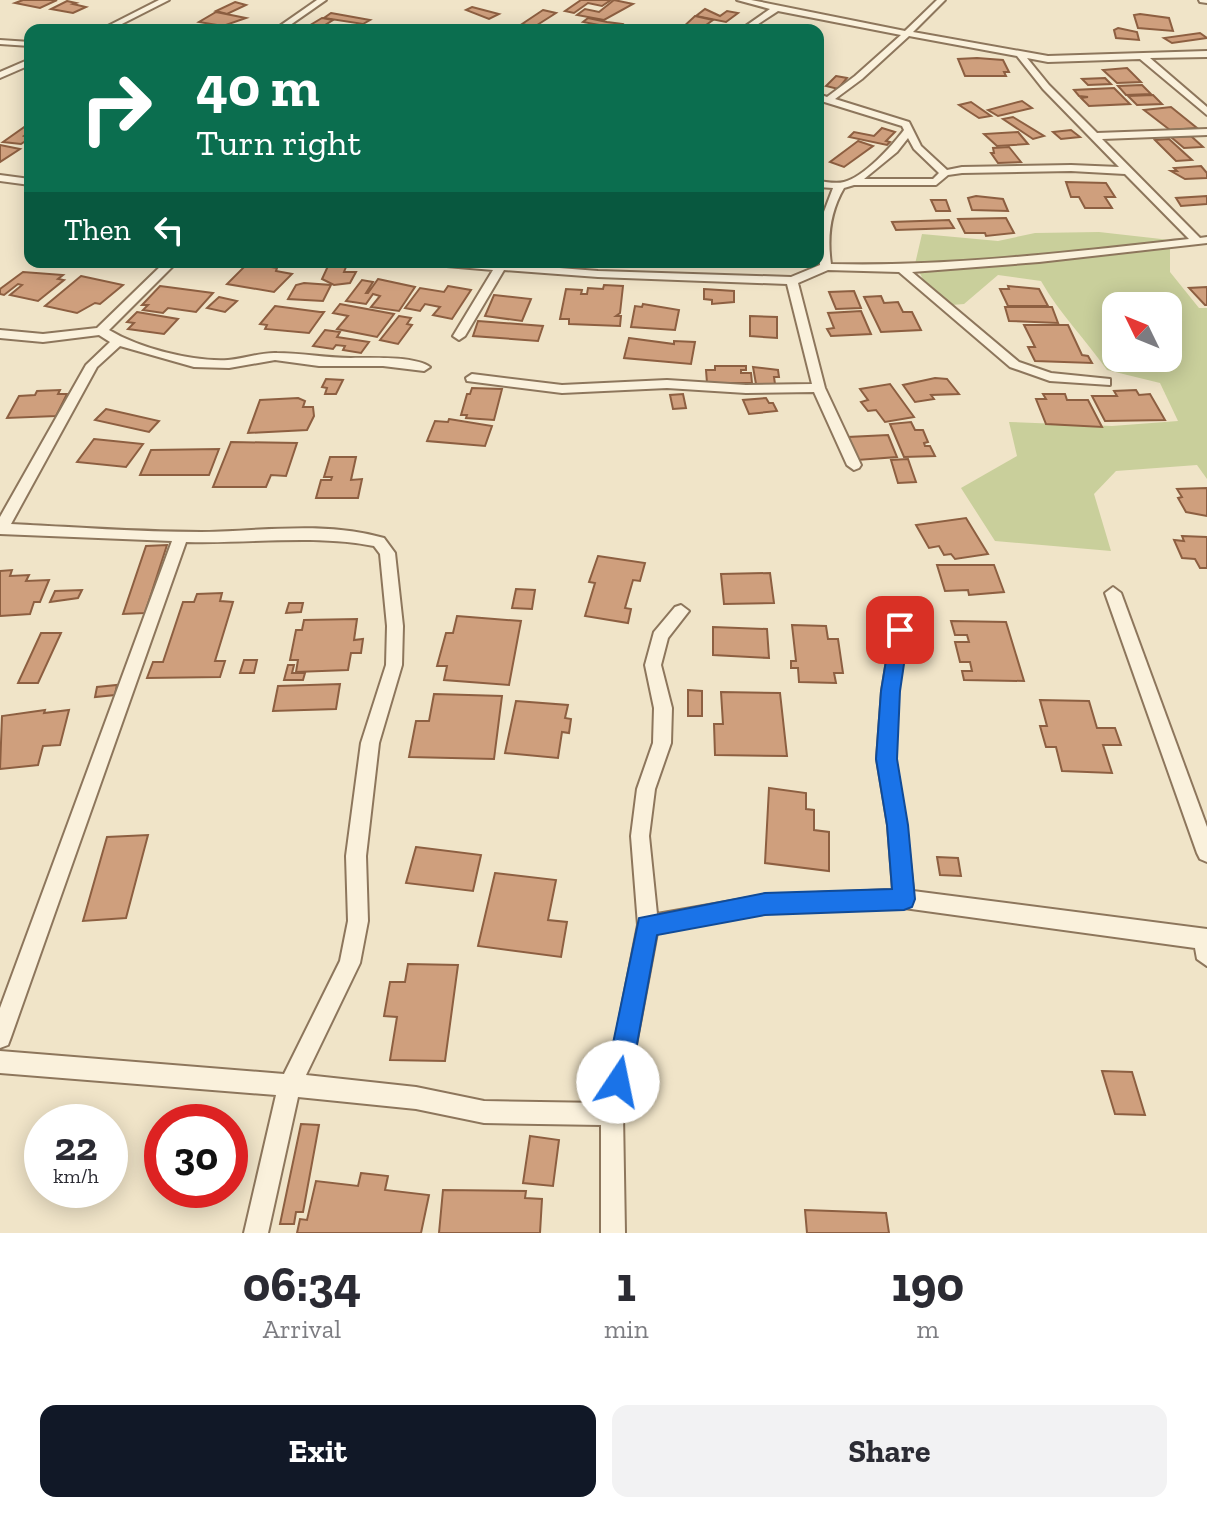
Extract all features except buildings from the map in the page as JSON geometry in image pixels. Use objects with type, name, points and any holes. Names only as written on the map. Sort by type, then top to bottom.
[{"type":"street","points":[[141,0],[161,2]]},
{"type":"street","points":[[287,24],[322,0]]},
{"type":"street","points":[[741,0],[907,34],[1059,59],[1207,54]]},
{"type":"street","points":[[824,98],[888,55],[941,0]]},
{"type":"street","points":[[116,24],[161,2]]},
{"type":"street","points":[[753,24],[777,8]]},
{"type":"street","points":[[0,42],[24,44]]},
{"type":"street","points":[[1020,54],[1046,87],[1202,240]]},
{"type":"street","points":[[1143,57],[1207,112]]},
{"type":"street","points":[[0,75],[24,65]]},
{"type":"street","points":[[824,99],[906,124],[917,147],[945,173]]},
{"type":"street","points":[[854,182],[894,150],[908,132]]},
{"type":"street","points":[[1095,136],[1207,132]]},
{"type":"street","points":[[824,185],[936,182],[945,173],[1071,168],[1130,171]]},
{"type":"street","points":[[0,178],[24,181]]},
{"type":"street","points":[[824,222],[840,186]]},
{"type":"street","points":[[824,249],[826,267],[902,269],[1039,259],[1202,240]]},
{"type":"street","points":[[101,331],[165,268]]},
{"type":"street","points":[[459,336],[499,268]]},
{"type":"street","points":[[514,268],[792,281],[824,268]]},
{"type":"street","points":[[902,269],[944,302],[1010,364],[1063,381],[1105,382]]},
{"type":"street","points":[[792,281],[819,388],[854,465]]},
{"type":"street","points":[[0,334],[43,338],[101,331],[118,341],[194,363],[229,364],[275,356],[319,362],[383,362],[424,367]]},
{"type":"street","points":[[118,341],[92,365],[1,528],[181,536],[344,535],[379,542],[387,553],[395,626],[394,665],[379,709],[368,757],[356,856],[358,921],[350,963],[289,1087],[256,1233]]},
{"type":"street","points":[[472,378],[562,389],[667,384],[746,389],[819,388]]},
{"type":"street","points":[[0,1037],[181,536]]},
{"type":"street","points":[[1113,593],[1207,853]]},
{"type":"street","points":[[613,1233],[612,1114],[648,925],[640,836],[646,789],[662,743],[663,708],[653,665],[660,636],[681,611]]},
{"type":"street","points":[[900,630],[890,691],[886,759],[897,825],[904,899]]},
{"type":"street","points":[[648,925],[765,904],[904,899],[1207,940],[1204,952],[1207,956]]},
{"type":"street","points":[[0,1062],[416,1098],[484,1112],[612,1114]]},
{"type":"green space","points":[[1099,232],[1170,240],[1170,272],[1199,308],[1207,308],[1207,479],[1197,465],[1116,471],[1094,494],[1111,551],[995,541],[961,488],[1017,456],[1009,422],[1112,426],[1178,421],[1160,383],[1115,372],[1182,372],[1182,292],[1102,292],[1102,364],[1041,281],[998,275],[964,304],[952,305],[926,285],[915,264],[922,234],[998,241],[1035,233]]},
{"type":"route","points":[[618,1082],[648,925],[765,904],[904,899],[897,825],[886,759],[890,691],[900,630]]}]
